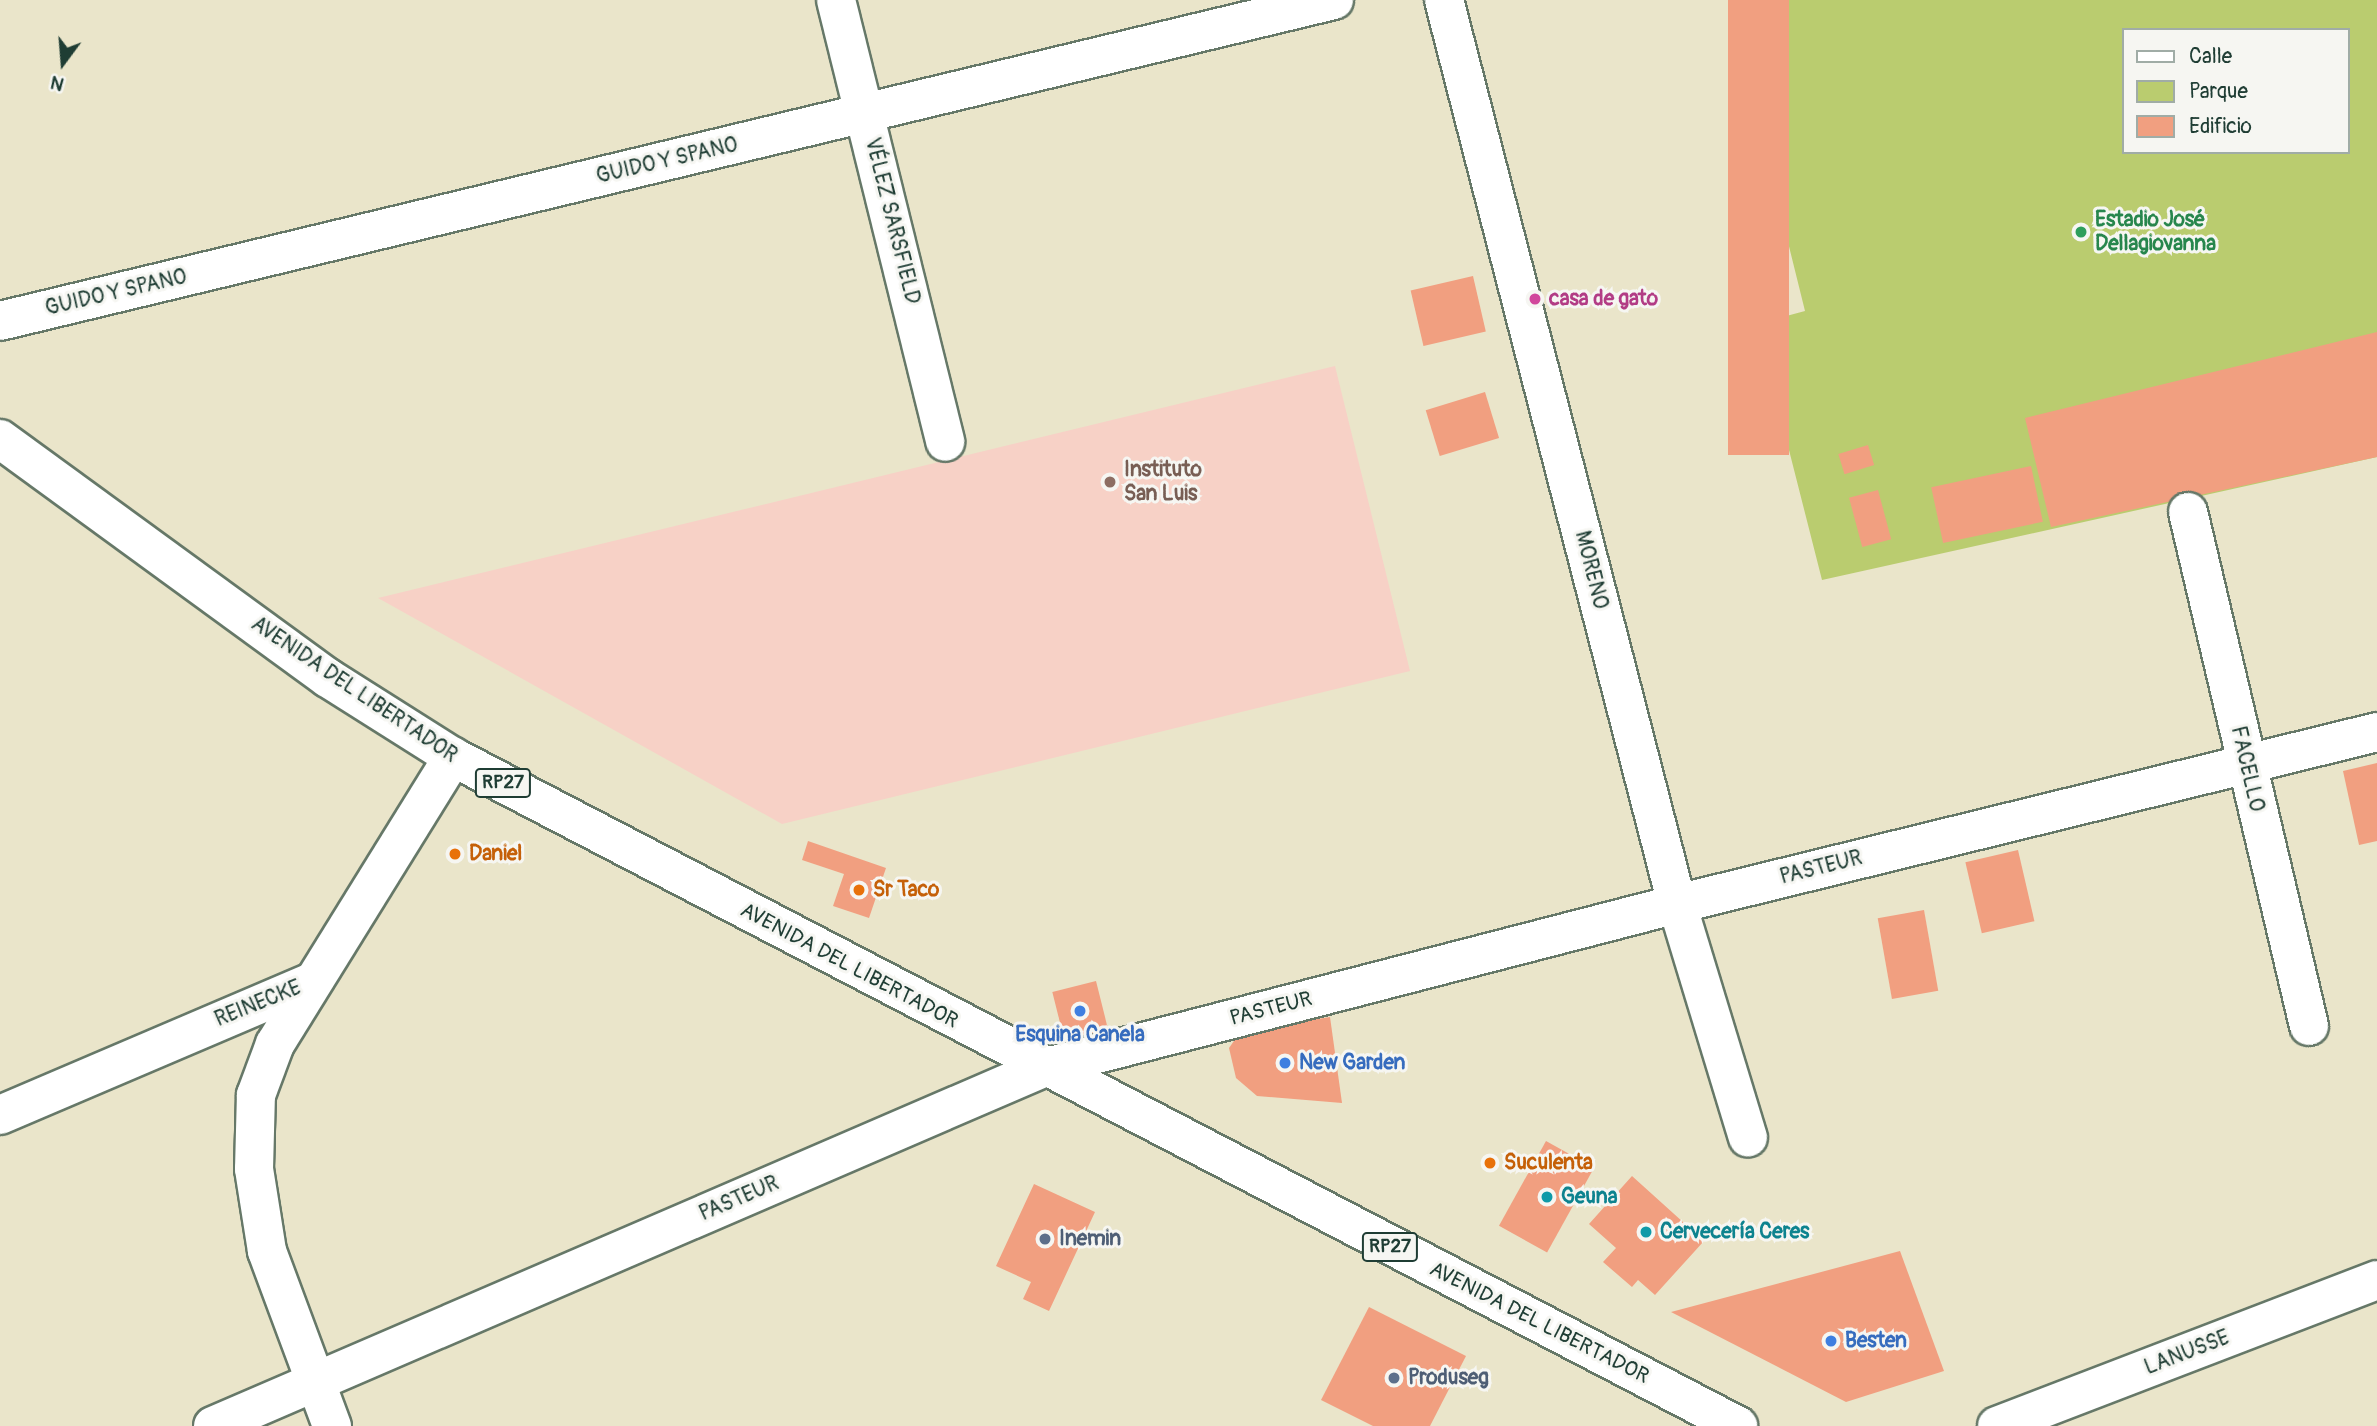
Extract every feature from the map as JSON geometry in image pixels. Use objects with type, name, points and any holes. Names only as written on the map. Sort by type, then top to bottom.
[{"type":"street","name":"VÉLEZ SARSFIELD","points":[[836,0],[945,442]]},
{"type":"street","name":"GUIDO Y SPANO","points":[[0,321],[1334,0]]},
{"type":"street","name":"MORENO","points":[[1444,0],[1677,904],[1748,1137]]},
{"type":"street","name":"AVENIDA DEL LIBERTADOR","points":[[0,439],[328,678],[453,757],[1043,1068],[1738,1426]]},
{"type":"street","name":"FACELLO","points":[[2188,512],[2309,1026]]},
{"type":"street","name":"PASTEUR","points":[[213,1426],[1043,1068],[1677,904],[2377,732]]},
{"type":"street","name":"REINECKE","points":[[0,1115],[312,982],[453,757]]},
{"type":"street","points":[[312,982],[275,1044],[256,1095],[254,1169],[267,1251],[332,1426]]},
{"type":"street","name":"LANUSSE","points":[[1997,1426],[2377,1280]]},
{"type":"shaded area","name":"Instituto San Luis","points":[[1335,366],[1410,671],[782,824],[378,598]]},
{"type":"green space","name":"Estadio José Dellagiovanna","points":[[1728,0],[2377,0],[2377,457],[1822,580],[1757,324],[1805,311]]},
{"type":"building","points":[[1728,0],[1789,0],[1789,455],[1728,455]]},
{"type":"building","points":[[1473,276],[1486,332],[1423,346],[1411,290]]},
{"type":"building","points":[[2377,332],[2377,457],[2051,527],[2025,418]]},
{"type":"building","points":[[1485,392],[1499,438],[1440,456],[1426,410]]},
{"type":"building","points":[[1868,445],[1874,465],[1844,474],[1838,454]]},
{"type":"building","points":[[2031,466],[2043,522],[1943,543],[1931,487]]},
{"type":"building","points":[[1878,490],[1891,539],[1862,547],[1849,498]]},
{"type":"building","points":[[2377,763],[2377,841],[2359,845],[2343,771]]},
{"type":"building","name":"Sr Taco","points":[[808,841],[886,868],[869,918],[833,906],[844,874],[802,860]]},
{"type":"building","points":[[2018,850],[2034,921],[1982,933],[1965,862]]},
{"type":"building","points":[[1924,910],[1938,991],[1892,999],[1878,918]]},
{"type":"building","name":"Esquina Canela","points":[[1096,981],[1108,1030],[1064,1040],[1052,992]]},
{"type":"building","name":"New Garden","points":[[1330,1017],[1342,1103],[1257,1096],[1236,1078],[1229,1048],[1241,1031]]},
{"type":"building","name":"Geuna","points":[[1546,1141],[1594,1168],[1547,1253],[1499,1226]]},
{"type":"building","name":"Cervecería Ceres","points":[[1632,1176],[1704,1241],[1655,1295],[1638,1280],[1632,1287],[1603,1262],[1616,1248],[1589,1224]]},
{"type":"building","name":"Inemin","points":[[1034,1184],[1095,1212],[1049,1311],[1023,1299],[1031,1282],[996,1266]]},
{"type":"building","name":"Besten","points":[[1900,1251],[1944,1371],[1846,1402],[1671,1312]]},
{"type":"building","name":"Produseg","points":[[1369,1307],[1466,1356],[1430,1426],[1373,1426],[1321,1400]]},
{"type":"place","name":"Estadio José Dellagiovanna","points":[[2081,232]]},
{"type":"place","name":"casa de gato","points":[[1535,299]]},
{"type":"place","name":"Instituto San Luis","points":[[1110,482]]},
{"type":"place","name":"Daniel","points":[[455,854]]},
{"type":"place","name":"Sr Taco","points":[[859,890]]},
{"type":"place","name":"Esquina Canela","points":[[1080,1011]]},
{"type":"place","name":"New Garden","points":[[1285,1063]]},
{"type":"place","name":"Suculenta","points":[[1490,1163]]},
{"type":"place","name":"Geuna","points":[[1547,1197]]},
{"type":"place","name":"Cervecería Ceres","points":[[1646,1232]]},
{"type":"place","name":"Inemin","points":[[1045,1239]]},
{"type":"place","name":"Besten","points":[[1831,1341]]},
{"type":"place","name":"Produseg","points":[[1394,1378]]}]
